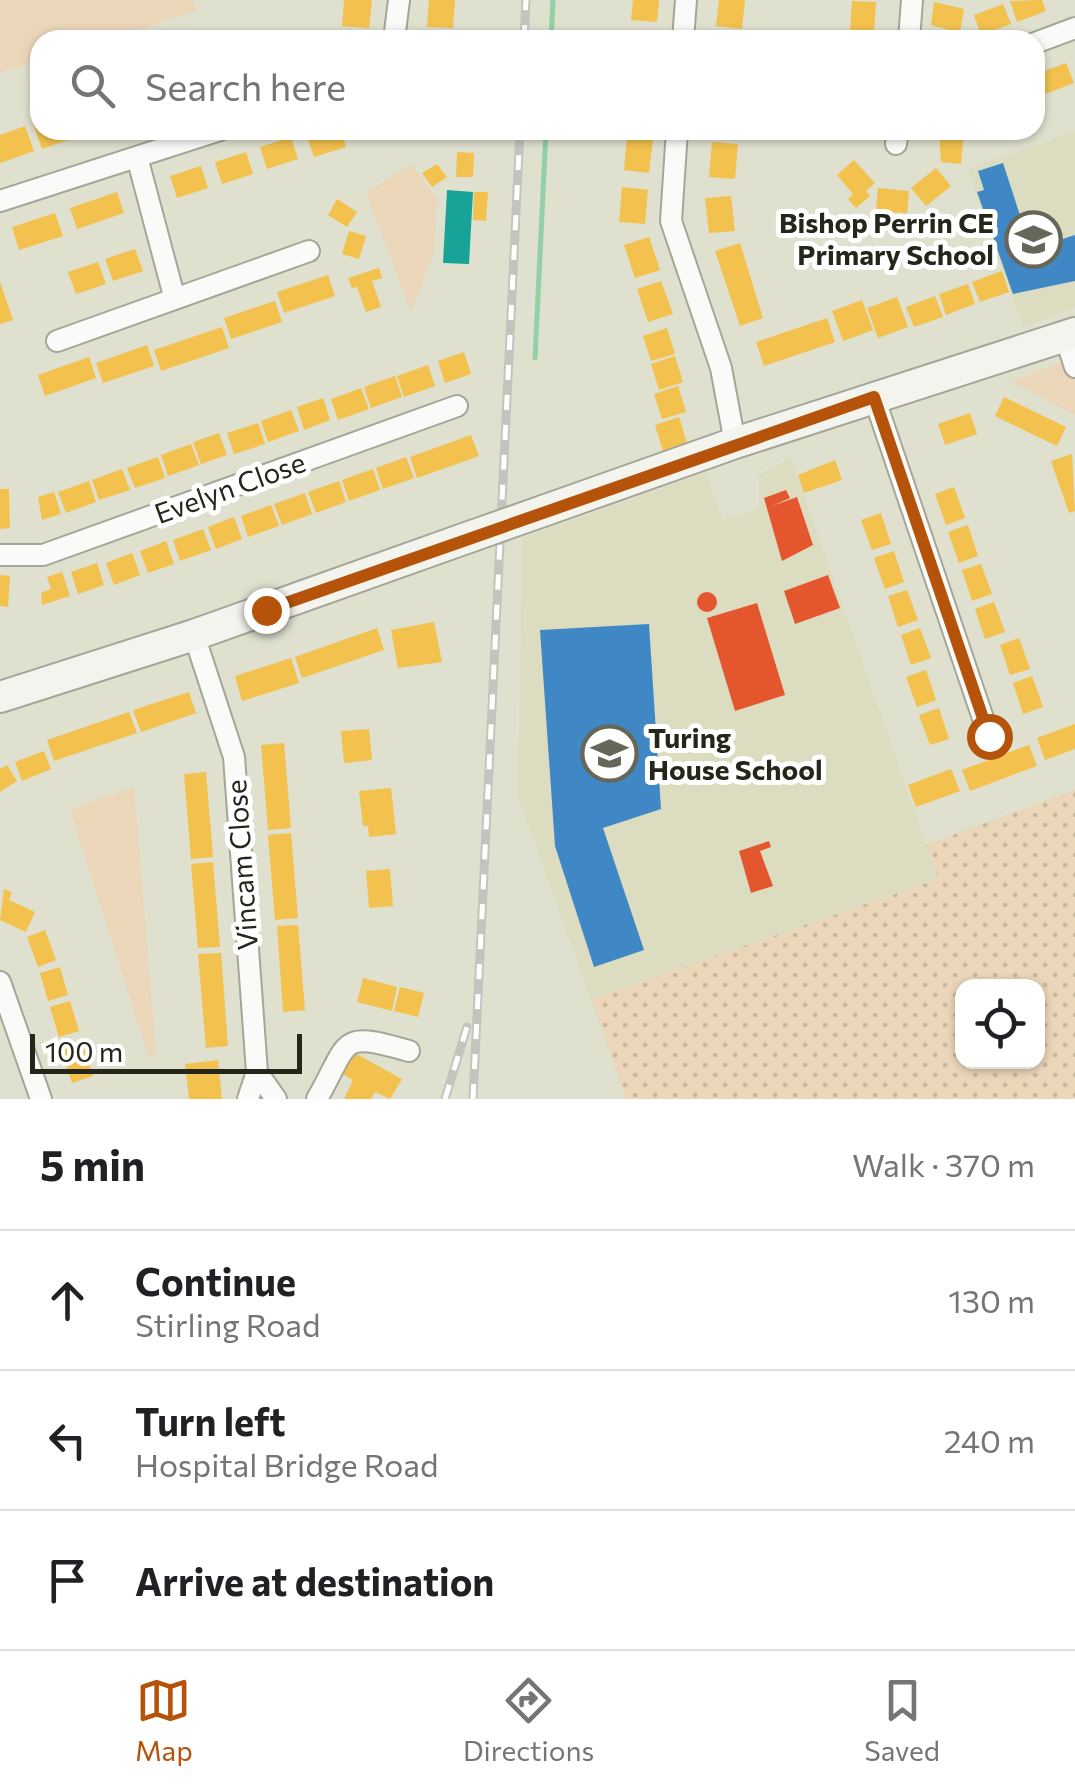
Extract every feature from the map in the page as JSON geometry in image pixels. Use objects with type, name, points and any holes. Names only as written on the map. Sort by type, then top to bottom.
[{"type":"main road","points":[[0,697],[194,636],[735,443],[1070,334]]},
{"type":"street","points":[[395,30],[399,0]]},
{"type":"street","points":[[684,30],[686,0]]},
{"type":"street","points":[[910,30],[912,0]]},
{"type":"street","points":[[1045,38],[1075,28]]},
{"type":"street","points":[[0,200],[190,140]]},
{"type":"street","points":[[676,140],[671,221],[721,368],[735,443]]},
{"type":"street","points":[[138,157],[174,296]]},
{"type":"street","points":[[57,340],[309,251]]},
{"type":"street","points":[[1070,334],[1075,367]]},
{"type":"street","points":[[874,397],[989,736]]},
{"type":"street","name":"Evelyn Close","points":[[0,555],[44,556],[457,406]]},
{"type":"street","name":"Vincam Close","points":[[194,636],[234,756],[257,1072],[248,1099]]},
{"type":"street","points":[[0,982],[41,1099]]},
{"type":"street","points":[[317,1099],[349,1043],[361,1038],[409,1051]]},
{"type":"street","points":[[257,1072],[276,1099]]},
{"type":"shaded area","points":[[0,0],[193,0],[196,11],[136,30],[30,30],[30,63],[0,73]]},
{"type":"shaded area","name":"Bishop Perrin CE Primary School","points":[[1075,131],[1075,308],[1023,327],[967,169]]},
{"type":"shaded area","points":[[412,164],[437,199],[434,252],[411,312],[366,193]]},
{"type":"shaded area","points":[[1075,358],[1075,415],[1011,381]]},
{"type":"shaded area","name":"Turing House School","points":[[791,457],[926,844],[1075,790],[1075,1099],[626,1099],[518,796],[522,538],[706,473],[723,520],[759,509],[759,475]]},
{"type":"shaded area","points":[[134,787],[156,1055],[148,1055],[70,809]]},
{"type":"shaded area","points":[[1075,790],[1075,1099],[626,1099],[592,999],[938,879],[926,845]]},
{"type":"building: Homes","points":[[344,0],[372,0],[369,28],[342,26]]},
{"type":"building: Homes","points":[[429,0],[455,0],[453,28],[427,27]]},
{"type":"building: Homes","points":[[633,0],[659,0],[657,22],[631,20]]},
{"type":"building: Homes","points":[[719,0],[745,0],[742,29],[716,26]]},
{"type":"building: Homes","points":[[1042,0],[1046,11],[1017,22],[1010,1]]},
{"type":"building: Homes","points":[[852,1],[876,2],[874,30],[850,30]]},
{"type":"building: Homes","points":[[934,2],[964,9],[960,30],[931,25]]},
{"type":"building: Homes","points":[[1003,4],[1011,24],[979,30],[974,15]]},
{"type":"building: Homes","points":[[1066,63],[1074,83],[1045,94],[1045,71]]},
{"type":"building: Homes","points":[[25,126],[34,151],[0,163],[0,135]]},
{"type":"building: Homes","points":[[39,140],[68,140],[42,149]]},
{"type":"building: Homes","points":[[292,140],[298,159],[267,169],[260,147]]},
{"type":"building: Homes","points":[[308,140],[344,140],[346,147],[314,157]]},
{"type":"building: Homes","points":[[627,140],[653,140],[649,173],[624,170]]},
{"type":"building: Homes","points":[[940,140],[963,140],[961,164],[941,162]]},
{"type":"building: Homes","points":[[712,142],[738,144],[735,179],[709,177]]},
{"type":"building: Homes","points":[[246,152],[253,174],[222,184],[215,162]]},
{"type":"building: Homes","points":[[457,152],[474,153],[473,177],[456,177]]},
{"type":"building: Homes","points":[[854,160],[875,183],[866,191],[870,196],[856,208],[848,199],[853,194],[837,175]]},
{"type":"building: Homes","points":[[437,164],[447,177],[432,187],[422,173]]},
{"type":"building: Homes","points":[[201,166],[208,188],[177,198],[170,176]]},
{"type":"building: Homes","points":[[936,168],[951,186],[926,206],[911,188]]},
{"type":"building: Homes","points":[[622,187],[648,190],[645,224],[619,222]]},
{"type":"building: Homes","points":[[878,188],[909,191],[907,213],[876,211]]},
{"type":"building: Homes","points":[[117,192],[124,213],[77,229],[70,208]]},
{"type":"building: Homes","points":[[474,192],[488,192],[486,221],[473,220]]},
{"type":"building: Homes","points":[[731,196],[735,231],[709,233],[705,198]]},
{"type":"building: Homes","points":[[337,199],[357,212],[347,227],[328,215]]},
{"type":"building: Homes","points":[[55,213],[63,236],[19,250],[12,227]]},
{"type":"building: Homes","points":[[349,231],[366,236],[359,259],[342,254]]},
{"type":"building: Homes","points":[[649,237],[660,270],[635,278],[624,245]]},
{"type":"building: Homes","points":[[740,243],[763,318],[740,326],[715,251]]},
{"type":"building: Homes","points":[[135,249],[143,271],[113,281],[105,259]]},
{"type":"building: Homes","points":[[98,262],[106,284],[76,294],[68,272]]},
{"type":"building: Homes","points":[[379,268],[382,278],[372,281],[381,307],[366,312],[357,287],[352,288],[348,278]]},
{"type":"building: Homes","points":[[1002,271],[1009,292],[980,302],[972,282]]},
{"type":"building: Homes","points":[[328,275],[335,296],[284,313],[277,292]]},
{"type":"building: Homes","points":[[661,281],[673,314],[648,322],[637,289]]},
{"type":"building: Homes","points":[[0,282],[13,320],[0,324]]},
{"type":"building: Homes","points":[[968,284],[975,304],[946,315],[939,294]]},
{"type":"building: Homes","points":[[935,296],[943,317],[914,327],[906,307]]},
{"type":"building: Homes","points":[[897,297],[908,327],[878,338],[867,308]]},
{"type":"building: Homes","points":[[862,300],[873,330],[843,341],[832,311]]},
{"type":"building: Homes","points":[[275,301],[282,322],[231,339],[224,318]]},
{"type":"building: Homes","points":[[827,318],[835,342],[764,366],[756,342]]},
{"type":"building: Homes","points":[[222,327],[229,348],[161,371],[154,350]]},
{"type":"building: Homes","points":[[667,328],[675,354],[651,361],[643,336]]},
{"type":"building: Homes","points":[[147,345],[154,366],[103,383],[96,363]]},
{"type":"building: Homes","points":[[464,352],[471,374],[445,383],[438,361]]},
{"type":"building: Homes","points":[[675,356],[683,382],[659,390],[651,364]]},
{"type":"building: Homes","points":[[89,357],[96,378],[45,396],[38,375]]},
{"type":"building: Homes","points":[[428,365],[435,386],[404,397],[397,376]]},
{"type":"building: Homes","points":[[395,376],[402,397],[371,408],[364,387]]},
{"type":"building: Homes","points":[[678,386],[686,412],[662,419],[654,394]]},
{"type":"building: Homes","points":[[361,388],[369,409],[338,420],[331,399]]},
{"type":"building: Homes","points":[[1004,397],[1066,427],[1057,446],[995,416]]},
{"type":"building: Homes","points":[[323,398],[330,420],[304,430],[297,407]]},
{"type":"building: Homes","points":[[291,410],[299,431],[268,442],[261,421]]},
{"type":"building: Homes","points":[[970,413],[977,434],[945,445],[938,424]]},
{"type":"building: Homes","points":[[679,417],[687,443],[663,451],[655,425]]},
{"type":"building: Homes","points":[[258,423],[265,444],[234,454],[227,433]]},
{"type":"building: Homes","points":[[219,433],[227,455],[201,464],[193,442]]},
{"type":"building: Homes","points":[[471,435],[479,456],[417,478],[410,457]]},
{"type":"building: Homes","points":[[191,444],[199,465],[168,476],[161,455]]},
{"type":"building: Homes","points":[[1072,454],[1075,511],[1069,513],[1051,461]]},
{"type":"building: Homes","points":[[158,457],[165,478],[135,488],[127,468]]},
{"type":"building: Homes","points":[[406,457],[414,478],[383,489],[376,468]]},
{"type":"building: Homes","points":[[835,460],[842,480],[804,493],[798,475]]},
{"type":"building: Homes","points":[[122,469],[130,490],[99,500],[92,480]]},
{"type":"building: Homes","points":[[373,469],[380,490],[349,501],[342,480]]},
{"type":"building: Homes","points":[[89,481],[96,502],[66,513],[58,492]]},
{"type":"building: Homes","points":[[339,481],[346,502],[316,513],[308,492]]},
{"type":"building: Homes","points":[[954,487],[965,518],[946,525],[935,494]]},
{"type":"building: Homes","points":[[0,489],[9,489],[10,528],[0,529]]},
{"type":"building: Homes","points":[[54,492],[61,514],[42,520],[38,497]]},
{"type":"building: Homes","points":[[305,493],[312,514],[282,525],[274,504]]},
{"type":"building: Homes","points":[[271,505],[279,526],[248,537],[241,516]]},
{"type":"building: Homes","points":[[881,513],[891,544],[872,550],[861,520]]},
{"type":"building: Homes","points":[[234,517],[242,539],[216,549],[208,527]]},
{"type":"building: Homes","points":[[968,525],[978,556],[959,563],[948,532]]},
{"type":"building: Homes","points":[[203,529],[211,550],[180,561],[173,540]]},
{"type":"building: Homes","points":[[166,541],[174,564],[148,573],[140,551]]},
{"type":"building: Homes","points":[[894,551],[904,582],[885,589],[874,558]]},
{"type":"building: Homes","points":[[132,553],[140,575],[114,585],[106,563]]},
{"type":"building: Homes","points":[[97,563],[104,585],[78,594],[71,572]]},
{"type":"building: Homes","points":[[981,564],[992,594],[972,601],[962,570]]},
{"type":"building: Homes","points":[[62,572],[70,596],[42,605],[41,593],[51,589],[47,577]]},
{"type":"building: Homes","points":[[0,575],[10,576],[8,607],[0,606]]},
{"type":"building: Homes","points":[[907,590],[918,620],[898,627],[888,596]]},
{"type":"building: Homes","points":[[994,602],[1005,632],[985,639],[975,609]]},
{"type":"building: Homes","points":[[434,622],[442,662],[398,668],[391,630]]},
{"type":"building: Homes","points":[[377,628],[384,650],[302,678],[295,657]]},
{"type":"building: Homes","points":[[920,628],[931,658],[911,665],[901,635]]},
{"type":"building: Homes","points":[[1019,638],[1030,669],[1010,675],[1000,645]]},
{"type":"building: Homes","points":[[291,658],[299,683],[242,701],[235,676]]},
{"type":"building: Homes","points":[[926,670],[936,700],[917,707],[906,677]]},
{"type":"building: Homes","points":[[1032,676],[1043,707],[1023,714],[1013,683]]},
{"type":"building: Homes","points":[[189,692],[196,713],[141,732],[133,710]]},
{"type":"building: Homes","points":[[939,708],[949,739],[930,745],[919,715]]},
{"type":"building: Homes","points":[[129,712],[137,733],[54,761],[47,740]]},
{"type":"building: Homes","points":[[1075,724],[1075,749],[1045,760],[1037,738]]},
{"type":"building: Homes","points":[[369,729],[372,760],[344,763],[341,731]]},
{"type":"building: Homes","points":[[284,743],[291,828],[268,830],[261,745]]},
{"type":"building: Homes","points":[[1029,745],[1037,766],[970,791],[962,770]]},
{"type":"building: Homes","points":[[44,751],[51,769],[22,781],[15,762]]},
{"type":"building: Homes","points":[[7,765],[17,781],[0,792],[0,769]]},
{"type":"building: Homes","points":[[951,769],[960,791],[916,807],[908,785]]},
{"type":"building: Homes","points":[[206,772],[213,857],[191,859],[184,774]]},
{"type":"building: Homes","points":[[391,788],[396,834],[369,837],[368,826],[363,826],[359,791]]},
{"type":"building: Homes","points":[[291,833],[298,918],[275,920],[268,835]]},
{"type":"building: Homes","points":[[213,862],[220,947],[198,948],[191,864]]},
{"type":"building: Homes","points":[[390,869],[393,906],[369,908],[366,871]]},
{"type":"building: Homes","points":[[4,889],[12,892],[9,900],[35,912],[26,932],[0,920]]},
{"type":"building: Homes","points":[[298,925],[305,1010],[283,1012],[277,926]]},
{"type":"building: Homes","points":[[45,930],[56,960],[38,967],[27,937]]},
{"type":"building: Homes","points":[[221,953],[228,1046],[206,1048],[198,954]]},
{"type":"building: Homes","points":[[60,967],[68,995],[48,1001],[40,973]]},
{"type":"building: Homes","points":[[363,978],[397,987],[392,1011],[357,1002]]},
{"type":"building: Homes","points":[[400,987],[424,993],[418,1017],[394,1011]]},
{"type":"building: Homes","points":[[70,1001],[79,1031],[59,1037],[50,1007]]},
{"type":"building: Homes","points":[[82,1042],[93,1076],[72,1083],[61,1049]]},
{"type":"building: Homes","points":[[353,1052],[402,1079],[390,1099],[375,1092],[371,1099],[344,1099],[353,1080],[342,1074]]},
{"type":"building: Homes","points":[[218,1060],[222,1099],[189,1099],[185,1064]]},
{"type":"building: Shops","points":[[786,490],[790,498],[772,506],[797,497],[813,545],[782,561],[764,498]]},
{"type":"building: Shops","points":[[828,575],[840,608],[795,624],[784,591]]},
{"type":"building: Shops","points":[[707,592],[717,602],[707,612],[697,602]]},
{"type":"building: Shops","points":[[757,603],[785,695],[735,711],[707,618]]},
{"type":"building: Shops","points":[[769,841],[771,847],[760,851],[773,886],[751,893],[739,851]]},
{"type":"building: Schools","points":[[1003,163],[1031,249],[1075,235],[1075,281],[1013,294],[977,192],[984,190],[978,171]]},
{"type":"building: Schools","name":"Turing House School","points":[[649,624],[661,809],[603,828],[644,950],[594,967],[555,846],[540,630]]},
{"type":"building: Public","points":[[447,190],[473,192],[469,264],[443,263]]},
{"type":"waterway","points":[[552,30],[553,0]]},
{"type":"waterway","points":[[535,358],[546,140]]},
{"type":"railway","points":[[524,30],[526,0]]},
{"type":"railway","points":[[473,1099],[520,140]]},
{"type":"railway","points":[[445,1099],[467,1027]]},
{"type":"place","name":"Bishop Perrin CE Primary School","points":[[1033,239]]},
{"type":"place","name":"Turing House School","points":[[609,754]]},
{"type":"route","points":[[266,610],[874,397],[989,736]]}]
